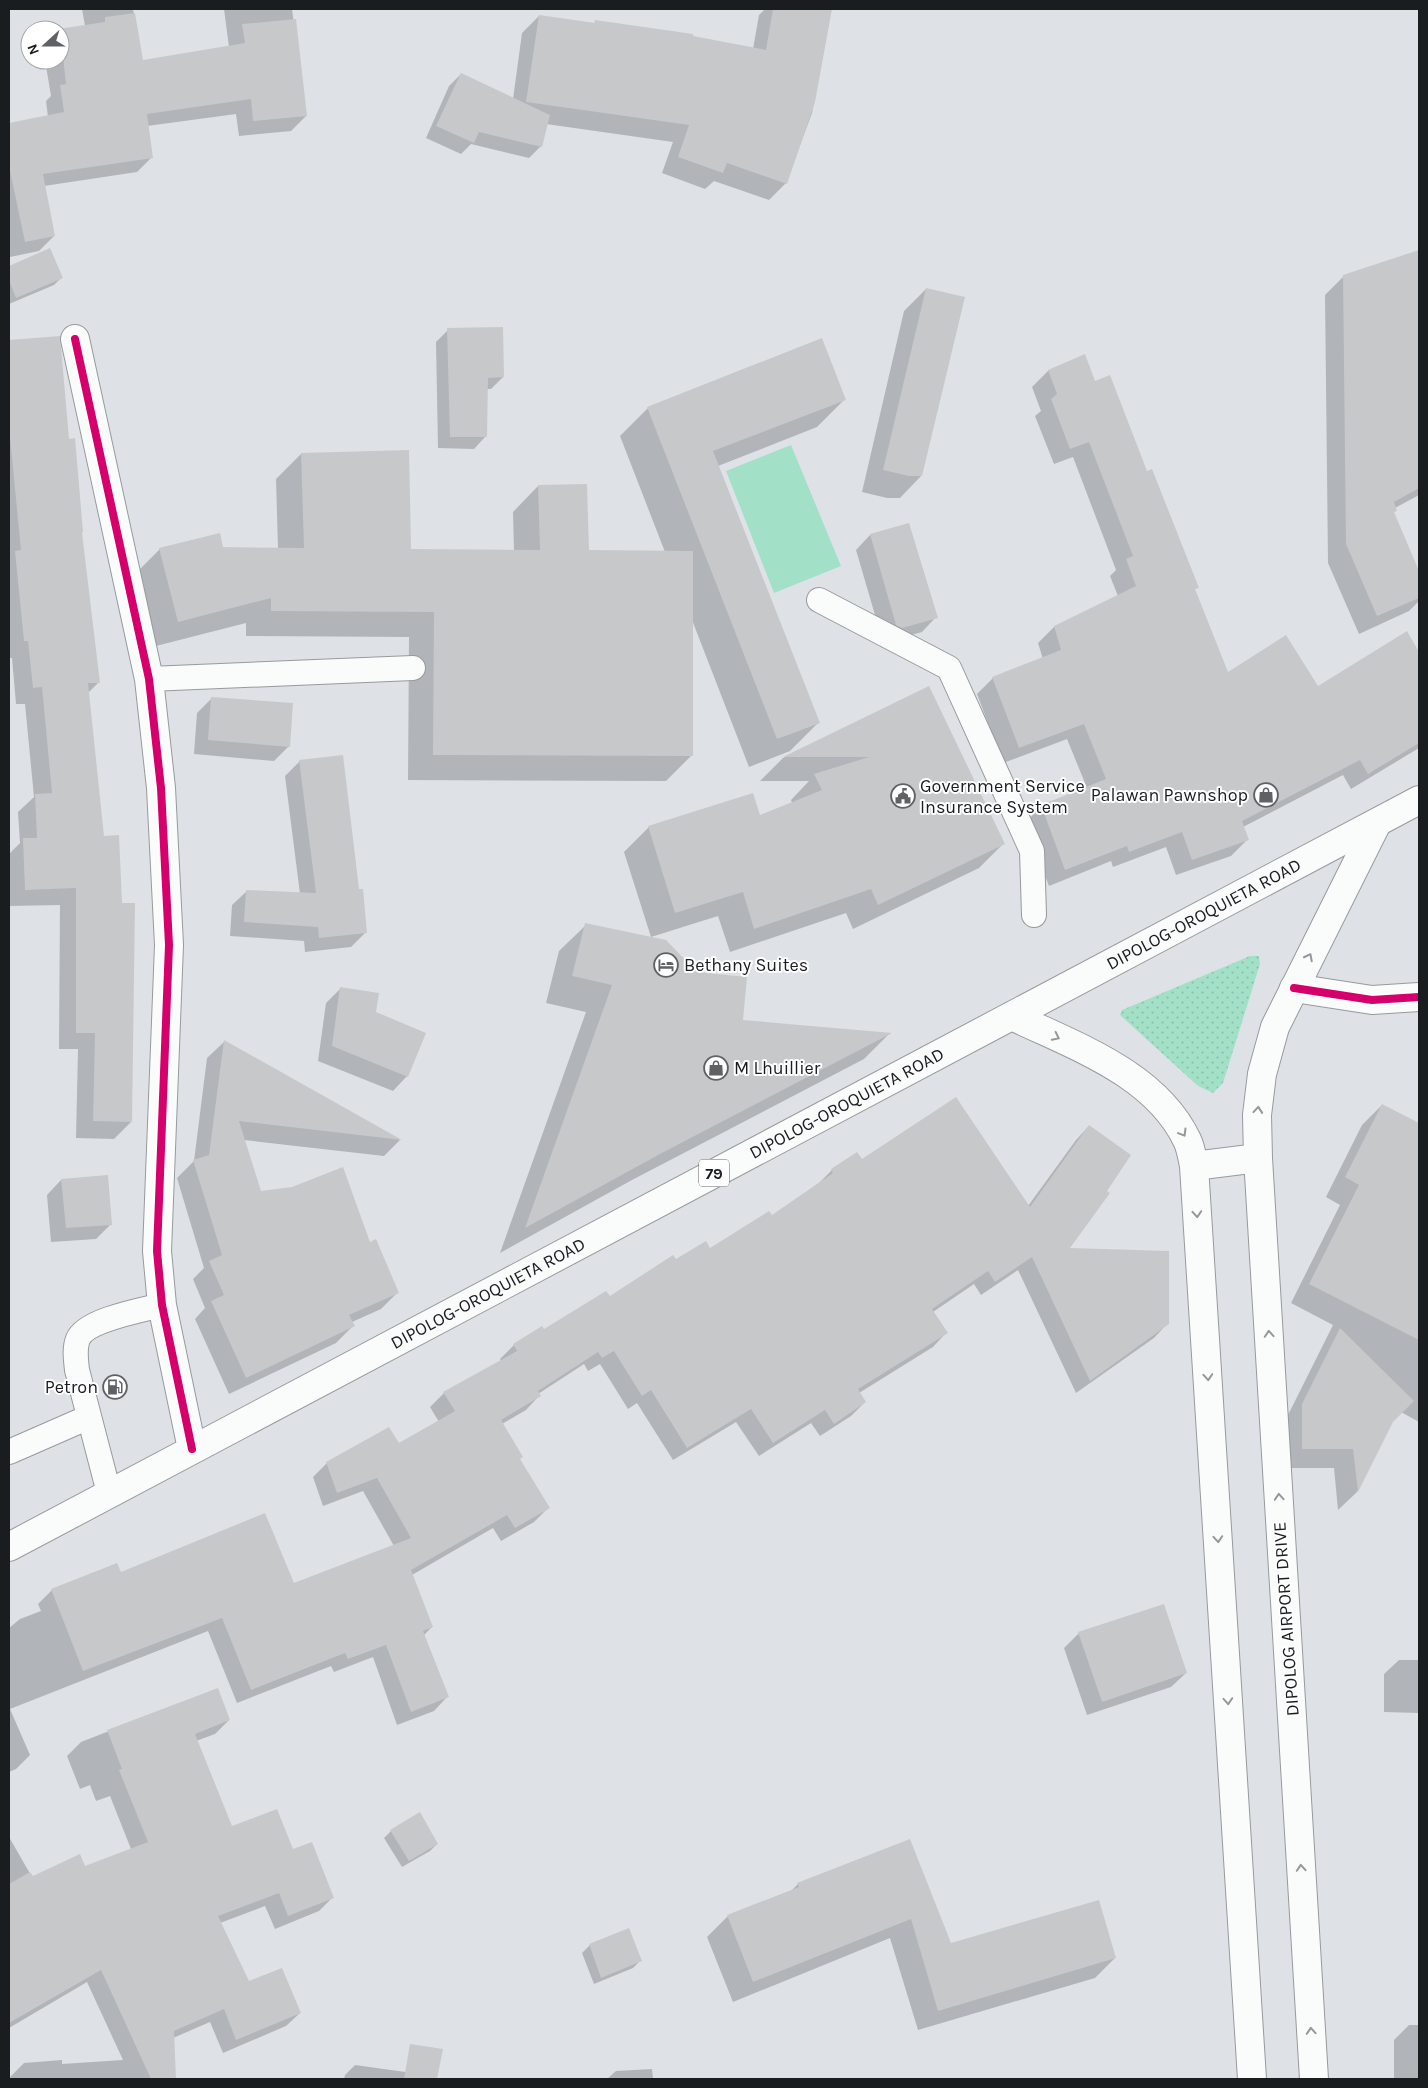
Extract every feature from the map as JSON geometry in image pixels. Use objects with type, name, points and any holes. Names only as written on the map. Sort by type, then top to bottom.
[{"type":"main road","points":[[75,339],[149,679],[161,788],[168,910],[158,1251],[162,1305],[192,1450]]},
{"type":"main road","name":"DIPOLOG-OROQUIETA ROAD","points":[[9,1547],[1419,800]]},
{"type":"main road","name":"DIPOLOG AIRPORT DRIVE","points":[[1314,2079],[1258,1158],[1257,1115],[1262,1074],[1275,1027],[1377,823]]},
{"type":"main road","points":[[1294,988],[1372,1000],[1419,997]]},
{"type":"main road","points":[[1012,1016],[1108,1062],[1143,1086],[1170,1113],[1188,1141],[1194,1166],[1252,2079]]},
{"type":"main road","points":[[1194,1166],[1258,1158]]},
{"type":"lane","points":[[819,600],[949,668],[1032,851],[1034,915]]},
{"type":"lane","points":[[149,679],[413,668]]},
{"type":"lane","points":[[109,1493],[76,1370],[75,1351],[78,1337],[102,1321],[162,1305]]},
{"type":"lane","points":[[9,1452],[89,1417]]},
{"type":"green space","points":[[791,445],[841,566],[774,593],[726,471]]},
{"type":"green space","points":[[1250,956],[1259,956],[1260,964],[1223,1083],[1213,1093],[1198,1086],[1120,1015],[1122,1010]]},
{"type":"building","points":[[773,9],[832,9],[815,102],[787,184],[727,163],[723,173],[678,157],[689,125],[526,102],[539,15],[595,23],[595,20],[693,34],[693,36],[766,50]]},
{"type":"building","points":[[135,13],[143,60],[245,43],[242,24],[296,19],[307,116],[253,121],[251,99],[147,114],[153,158],[43,174],[55,236],[25,242],[9,166],[9,123],[64,112],[60,85],[66,84],[64,70],[70,70],[70,27],[105,22],[105,17]]},
{"type":"building","points":[[461,73],[550,115],[542,147],[479,132],[474,143],[436,126]]},
{"type":"building","points":[[50,248],[63,278],[16,298],[9,280],[9,266]]},
{"type":"building","points":[[1419,250],[1419,488],[1394,502],[1397,511],[1394,512],[1419,571],[1419,598],[1377,616],[1346,544],[1343,275]]},
{"type":"building","points":[[926,288],[965,297],[922,476],[909,476],[883,470]]},
{"type":"building","points":[[503,327],[504,377],[488,378],[487,437],[450,437],[447,328]]},
{"type":"building","points":[[60,336],[69,439],[75,438],[82,533],[100,683],[88,683],[104,836],[119,835],[122,903],[135,903],[132,1122],[93,1121],[95,1033],[76,1033],[76,888],[25,890],[23,838],[37,838],[35,794],[52,793],[42,687],[33,688],[28,641],[24,641],[15,551],[21,550],[9,427],[9,340]]},
{"type":"building","points":[[822,338],[846,400],[713,451],[820,723],[777,739],[647,407]]},
{"type":"building","points":[[1085,354],[1095,381],[1110,375],[1147,471],[1152,469],[1199,588],[1195,589],[1228,672],[1286,635],[1318,686],[1407,631],[1419,652],[1419,743],[1368,774],[1360,760],[1242,821],[1249,840],[1192,860],[1182,832],[1129,852],[1127,846],[1065,870],[1041,805],[1106,779],[1084,724],[1019,748],[992,677],[1061,650],[1054,626],[1136,586],[1126,559],[1133,556],[1089,442],[1070,449],[1051,399],[1057,394],[1048,370]]},
{"type":"building","points":[[409,450],[411,549],[540,550],[538,485],[587,484],[589,550],[693,551],[693,756],[433,755],[434,612],[271,611],[271,598],[178,622],[159,548],[220,533],[223,547],[304,548],[301,453]]},
{"type":"building","points":[[909,523],[938,618],[902,628],[896,625],[870,534]]},
{"type":"building","points":[[929,686],[1005,844],[878,905],[871,889],[754,929],[743,892],[675,913],[648,826],[753,793],[760,815],[822,790],[814,774],[869,757],[783,757]]},
{"type":"building","points":[[211,697],[293,703],[290,747],[208,740]]},
{"type":"building","points":[[343,755],[359,889],[363,889],[367,933],[319,938],[318,927],[244,922],[246,890],[316,893],[299,760]]},
{"type":"building","points":[[585,923],[666,940],[697,972],[747,977],[743,1020],[892,1033],[660,1154],[525,1228],[612,985],[572,976]]},
{"type":"building","points":[[340,987],[379,993],[376,1012],[426,1033],[408,1077],[332,1046]]},
{"type":"building","points":[[224,1040],[402,1140],[239,1121],[261,1191],[292,1187],[343,1167],[370,1242],[376,1239],[399,1293],[349,1315],[355,1326],[246,1378],[211,1301],[224,1295],[209,1261],[222,1255],[193,1160],[209,1155]]},
{"type":"building","points":[[956,1097],[1030,1207],[1089,1125],[1131,1155],[1107,1191],[1110,1193],[1070,1248],[1169,1251],[1169,1324],[1090,1381],[1032,1257],[995,1282],[988,1271],[932,1309],[948,1333],[858,1389],[866,1402],[834,1424],[825,1410],[773,1443],[751,1409],[687,1448],[651,1390],[642,1396],[614,1351],[602,1358],[598,1352],[538,1391],[541,1396],[501,1420],[523,1457],[520,1459],[550,1508],[515,1528],[507,1515],[411,1570],[433,1627],[423,1631],[449,1697],[411,1712],[386,1645],[348,1659],[345,1653],[251,1690],[222,1618],[83,1671],[51,1589],[117,1563],[121,1572],[265,1513],[294,1583],[411,1538],[377,1478],[337,1493],[326,1462],[389,1427],[399,1443],[455,1411],[443,1392],[517,1351],[513,1344],[542,1326],[544,1329],[606,1291],[610,1296],[673,1255],[676,1259],[706,1241],[710,1248],[769,1211],[772,1215],[833,1173],[831,1169],[857,1152],[862,1159]]},
{"type":"building","points":[[1382,1104],[1419,1123],[1419,1340],[1309,1284],[1359,1185],[1345,1177]]},
{"type":"building","points":[[108,1175],[112,1225],[66,1228],[61,1179]]},
{"type":"building","points":[[1340,1328],[1414,1401],[1393,1422],[1358,1492],[1353,1449],[1302,1449],[1302,1404]]},
{"type":"building","points":[[1164,1604],[1187,1673],[1102,1702],[1078,1632]]},
{"type":"building","points":[[218,1688],[230,1720],[195,1734],[232,1826],[277,1809],[293,1849],[312,1842],[334,1898],[288,1916],[279,1893],[218,1916],[249,1981],[282,1968],[301,2013],[236,2040],[224,2009],[174,2031],[176,2079],[151,2079],[101,1970],[9,2023],[9,1884],[30,1872],[33,1876],[80,1854],[85,1866],[148,1842],[119,1770],[122,1769],[107,1730]]},
{"type":"building","points":[[420,1812],[438,1844],[409,1861],[390,1830]]},
{"type":"building","points":[[910,1839],[951,1943],[1099,1900],[1116,1958],[938,2011],[911,1919],[753,1982],[727,1915],[799,1887],[797,1883]]},
{"type":"building","points":[[629,1928],[642,1961],[601,1978],[589,1944]]},
{"type":"building","points":[[410,2044],[443,2049],[437,2079],[404,2079]]},
{"type":"cycle path","points":[[75,339],[149,679],[161,788],[169,945],[157,1251],[162,1305],[192,1449]]},
{"type":"cycle path","points":[[1294,988],[1372,1000],[1419,997]]},
{"type":"place","name":"Palawan Pawnshop","points":[[1266,795]]},
{"type":"place","name":"Government Service Insurance System","points":[[903,796]]},
{"type":"place","name":"Bethany Suites","points":[[666,965]]},
{"type":"place","name":"M Lhuillier","points":[[716,1068]]},
{"type":"place","name":"Petron","points":[[115,1387]]}]
